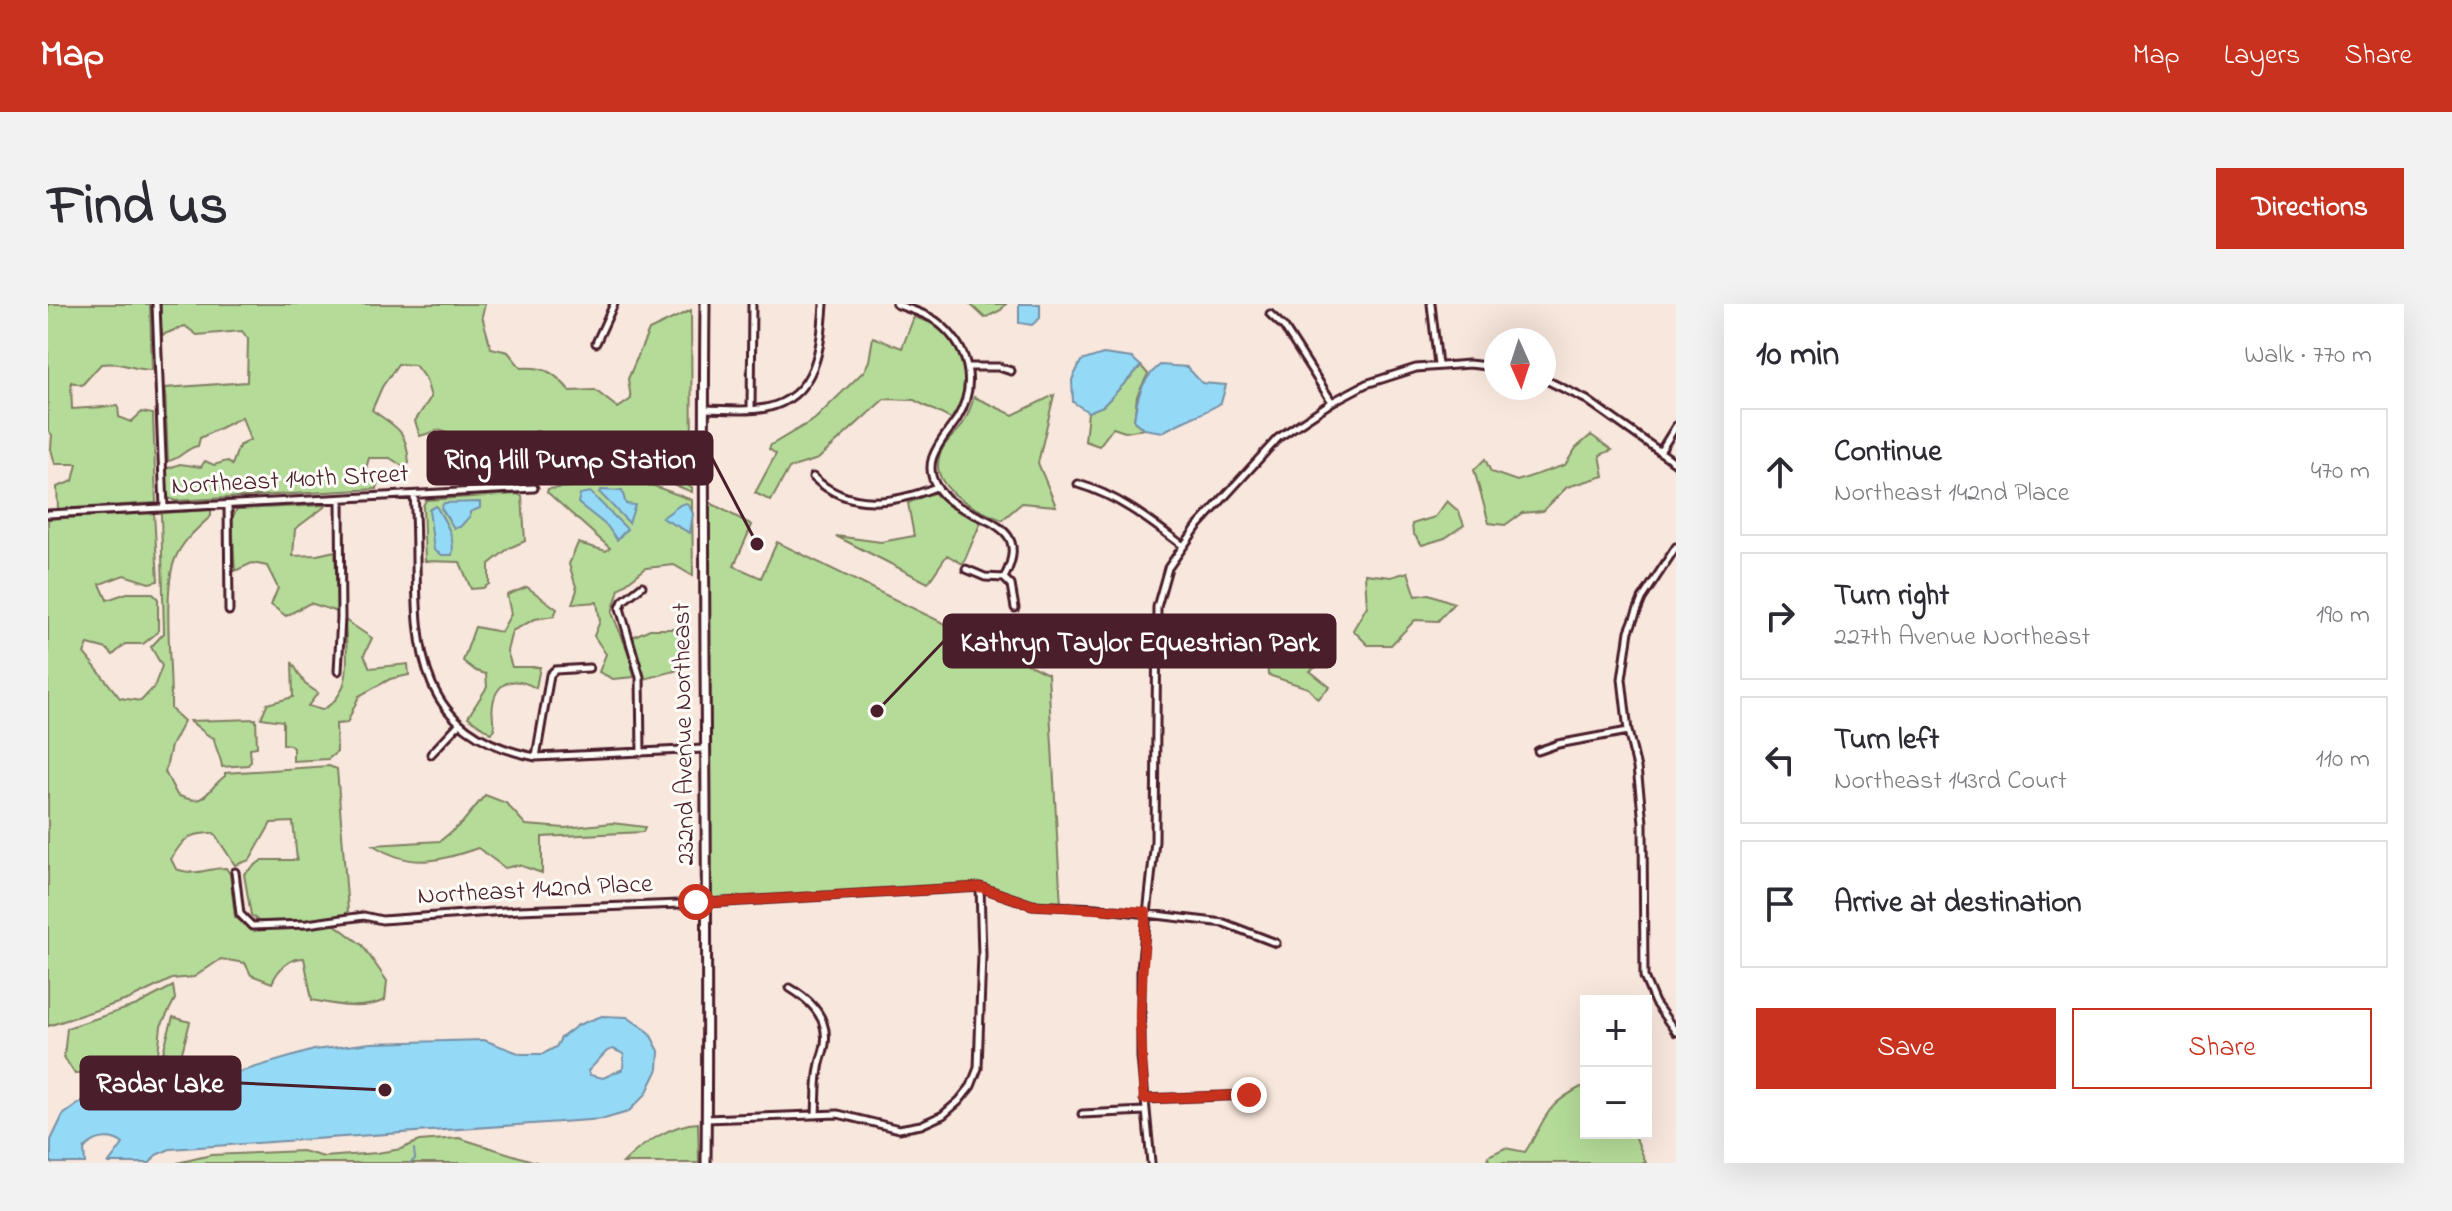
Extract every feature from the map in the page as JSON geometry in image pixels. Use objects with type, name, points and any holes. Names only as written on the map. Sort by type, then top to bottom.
[{"type":"street","points":[[156,304],[164,508]]},
{"type":"street","points":[[596,343],[614,304]]},
{"type":"street","name":"232nd Avenue Northeast","points":[[705,304],[706,1163]]},
{"type":"street","points":[[751,409],[752,304]]},
{"type":"street","points":[[704,409],[767,408],[790,398],[808,380],[817,362],[824,304]]},
{"type":"street","points":[[896,304],[934,319],[962,347],[968,367],[967,388],[958,416],[935,446],[931,473],[936,487],[961,510],[994,521],[1009,534],[1012,552],[1004,578]]},
{"type":"street","points":[[1431,304],[1438,365]]},
{"type":"street","points":[[1270,314],[1284,327],[1332,402]]},
{"type":"street","points":[[1151,1163],[1140,1015],[1146,912],[1155,841],[1157,607],[1168,568],[1182,545],[1278,438],[1332,402],[1385,377],[1438,365],[1484,367]]},
{"type":"street","points":[[968,367],[999,367],[1011,371]]},
{"type":"street","points":[[1556,385],[1587,400],[1676,463]]},
{"type":"street","points":[[1660,452],[1676,426]]},
{"type":"street","points":[[813,477],[825,488],[848,499],[881,503],[911,497],[936,487]]},
{"type":"street","points":[[1078,484],[1105,492],[1133,508],[1182,545]]},
{"type":"street","name":"Northeast 140th Street","points":[[48,514],[534,488]]},
{"type":"street","points":[[414,495],[418,640],[423,663],[435,691],[460,723],[485,741],[536,757],[704,749]]},
{"type":"street","points":[[338,671],[340,499]]},
{"type":"street","points":[[228,505],[229,611]]},
{"type":"street","points":[[1676,547],[1642,599],[1629,631],[1622,679],[1643,822],[1644,977],[1655,1003],[1676,1032]]},
{"type":"street","points":[[966,569],[985,577],[1004,578],[1011,585],[1015,608]]},
{"type":"street","points":[[641,753],[640,677],[620,608],[623,601],[642,586]]},
{"type":"street","points":[[536,757],[550,675],[555,670],[589,668]]},
{"type":"street","points":[[431,754],[460,723]]},
{"type":"street","points":[[1538,751],[1558,744],[1628,731]]},
{"type":"street","name":"Northeast 142nd Place","points":[[235,872],[240,914],[252,926],[307,924],[364,916],[382,920],[533,909],[707,903],[980,887],[1032,905],[1146,912],[1224,923],[1276,943]]},
{"type":"street","points":[[706,1119],[816,1114],[855,1116],[899,1129],[921,1125],[943,1115],[971,1086],[978,1068],[981,1048],[980,887]]},
{"type":"street","points":[[790,988],[807,998],[824,1026],[826,1042],[818,1072],[816,1114]]},
{"type":"street","points":[[1144,1099],[1249,1095]]},
{"type":"street","points":[[1082,1114],[1145,1111]]},
{"type":"green space","points":[[48,304],[150,304],[152,370],[101,364],[82,385],[71,382],[72,409],[118,406],[119,417],[131,422],[142,412],[153,414],[156,503],[58,509],[57,487],[73,481],[77,464],[55,464],[51,449],[52,435],[48,430]]},
{"type":"green space","points":[[159,304],[485,304],[482,316],[491,348],[508,352],[521,368],[549,372],[570,391],[595,390],[618,408],[631,399],[628,379],[649,330],[691,310],[692,462],[680,481],[692,487],[692,492],[658,478],[629,475],[575,480],[577,461],[567,443],[538,431],[518,436],[503,449],[486,445],[467,449],[459,437],[439,430],[420,436],[415,421],[431,397],[426,380],[415,365],[398,364],[382,387],[372,410],[399,430],[406,443],[409,463],[404,467],[390,458],[369,458],[365,472],[378,483],[377,489],[175,501],[167,497],[166,469],[180,464],[201,467],[205,461],[214,465],[227,461],[232,465],[239,446],[250,440],[242,417],[200,438],[198,446],[168,461],[165,388],[247,382],[248,339],[242,331],[197,335],[185,326],[162,335]]},
{"type":"green space","points":[[970,304],[1006,304],[985,318]]},
{"type":"green space","points":[[914,317],[939,327],[949,336],[961,358],[964,370],[962,396],[951,419],[914,400],[884,399],[818,459],[789,468],[771,501],[755,493],[776,454],[769,449],[771,445],[815,419],[864,371],[873,337],[902,348]]},
{"type":"green space","points":[[1141,366],[1148,374],[1137,396],[1134,421],[1144,429],[1125,432],[1113,428],[1099,446],[1085,441],[1088,412],[1103,406]]},
{"type":"green space","points":[[1054,395],[1038,463],[1056,506],[1022,503],[1002,520],[965,502],[944,484],[938,460],[944,446],[963,424],[974,397],[1013,415]]},
{"type":"green space","points":[[1591,435],[1612,450],[1600,455],[1604,476],[1567,487],[1543,511],[1522,513],[1505,525],[1489,523],[1474,470],[1485,459],[1491,472],[1517,481],[1565,465],[1576,448]]},
{"type":"green space","points":[[623,482],[654,486],[692,500],[693,576],[674,565],[646,568],[619,589],[612,613],[629,654],[634,677],[613,679],[599,672],[606,654],[594,636],[600,621],[597,602],[572,604],[577,590],[569,564],[578,543],[606,551],[610,548],[547,492],[548,489]]},
{"type":"green space","points":[[933,492],[950,507],[981,522],[963,564],[947,555],[928,583],[836,536],[881,542],[914,536],[908,503]]},
{"type":"green space","points":[[522,496],[525,541],[509,548],[489,564],[489,584],[471,589],[460,562],[425,561],[423,506],[426,500]]},
{"type":"green space","points":[[703,499],[752,525],[734,566],[761,578],[777,542],[1048,674],[1061,906],[1032,905],[980,887],[707,903]]},
{"type":"green space","points":[[1447,501],[1459,512],[1464,525],[1445,538],[1422,545],[1413,533],[1412,524],[1435,517]]},
{"type":"green space","points":[[327,505],[295,529],[293,556],[335,551],[338,612],[310,603],[286,616],[271,605],[278,588],[267,566],[252,563],[235,571],[232,518],[237,509]]},
{"type":"green space","points":[[211,510],[211,516],[182,546],[171,573],[168,611],[171,709],[184,721],[171,746],[165,772],[177,795],[194,800],[204,796],[225,773],[329,766],[337,769],[348,911],[340,918],[262,924],[251,915],[244,874],[262,860],[297,860],[293,822],[271,823],[250,860],[235,865],[214,833],[188,838],[171,859],[176,869],[184,871],[226,868],[230,874],[235,917],[250,928],[334,924],[362,945],[387,981],[385,1000],[358,1006],[312,1000],[304,958],[285,965],[272,983],[251,975],[245,963],[221,959],[194,977],[172,979],[130,999],[48,1026],[48,519],[154,513],[158,581],[149,583],[124,575],[100,584],[107,600],[127,593],[152,593],[158,599],[158,632],[143,644],[125,644],[113,655],[107,649],[88,644],[84,653],[120,698],[141,701],[154,687],[162,666],[151,647],[164,633],[161,513]]},
{"type":"green space","points":[[1408,572],[1416,596],[1429,594],[1454,603],[1438,621],[1415,620],[1391,645],[1368,645],[1353,630],[1367,606],[1365,574],[1391,577]]},
{"type":"green space","points":[[527,587],[557,609],[554,616],[535,619],[512,631],[507,651],[512,667],[540,667],[536,688],[514,681],[499,689],[493,706],[495,729],[491,733],[468,717],[487,687],[486,674],[463,661],[475,627],[501,632],[511,614],[507,595]]},
{"type":"green space","points":[[345,620],[372,638],[364,655],[370,668],[408,664],[409,675],[390,679],[359,696],[347,723],[336,724],[337,752],[328,759],[293,761],[293,748],[283,744],[283,721],[261,718],[267,704],[293,697],[292,662],[305,684],[318,693],[308,706],[322,710],[333,702],[340,693],[347,671]]},
{"type":"green space","points":[[1285,622],[1320,625],[1324,662],[1310,671],[1330,687],[1318,699],[1308,688],[1268,675],[1267,658],[1250,648],[1253,630]]},
{"type":"green space","points":[[650,629],[682,629],[682,669],[644,679],[632,637]]},
{"type":"green space","points":[[256,719],[257,747],[250,748],[251,761],[248,765],[222,767],[214,738],[189,721]]},
{"type":"green space","points":[[485,795],[506,803],[526,825],[565,828],[612,823],[645,827],[643,832],[542,837],[542,873],[519,865],[505,868],[478,848],[425,861],[400,858],[373,845],[440,841],[462,823]]},
{"type":"green space","points":[[173,986],[175,999],[161,1026],[155,1081],[121,1086],[117,1070],[100,1068],[75,1074],[64,1057],[67,1028],[137,1005]]},
{"type":"green space","points":[[173,1017],[190,1022],[181,1056],[163,1052]]},
{"type":"green space","points":[[1580,1088],[1580,1139],[1636,1139],[1646,1163],[1489,1163],[1488,1156],[1505,1148],[1525,1152],[1552,1108]]},
{"type":"green space","points":[[698,1123],[699,1163],[623,1163],[658,1136]]},
{"type":"green space","points":[[459,1138],[539,1163],[177,1163],[211,1155],[302,1151],[324,1157],[377,1153],[401,1149],[419,1141]]},
{"type":"water","points":[[1019,304],[1040,304],[1040,318],[1032,325],[1019,323]]},
{"type":"water","points":[[1103,354],[1132,358],[1141,366],[1103,406],[1088,412],[1073,402],[1072,380],[1081,361]]},
{"type":"water","points":[[1160,365],[1187,367],[1202,383],[1226,385],[1221,403],[1163,432],[1144,429],[1134,421],[1139,397],[1144,383]]},
{"type":"water","points":[[622,491],[626,504],[635,505],[629,523],[599,492]]},
{"type":"water","points":[[590,492],[627,529],[617,540],[607,526],[578,503],[580,494]]},
{"type":"water","points":[[480,502],[480,508],[470,512],[460,527],[454,528],[441,508],[444,503]]},
{"type":"water","points":[[686,503],[693,514],[690,533],[662,518]]},
{"type":"water","points":[[436,506],[451,535],[452,555],[442,555],[434,550],[429,509]]},
{"type":"water","points":[[602,1016],[627,1017],[649,1032],[659,1051],[658,1069],[646,1094],[628,1112],[604,1119],[170,1149],[156,1155],[150,1163],[109,1163],[123,1144],[113,1139],[102,1139],[84,1149],[85,1163],[51,1163],[51,1140],[63,1115],[81,1102],[99,1095],[139,1087],[215,1079],[314,1050],[371,1043],[484,1040],[521,1054],[543,1054],[556,1047],[561,1038],[578,1025]],"holes":[[[613,1049],[624,1054],[623,1069],[603,1078],[590,1075],[588,1071],[607,1051]]]},
{"type":"waterway","points":[[410,1163],[415,1159],[414,1149]]},
{"type":"place","name":"Ring Hill Pump Station","points":[[757,544]]},
{"type":"place","name":"Kathryn Taylor Equestrian Park","points":[[877,711]]},
{"type":"place","name":"Radar Lake","points":[[385,1090]]},
{"type":"route","points":[[696,902],[980,887],[1032,905],[1146,912],[1140,1015],[1144,1099],[1249,1095]]}]
